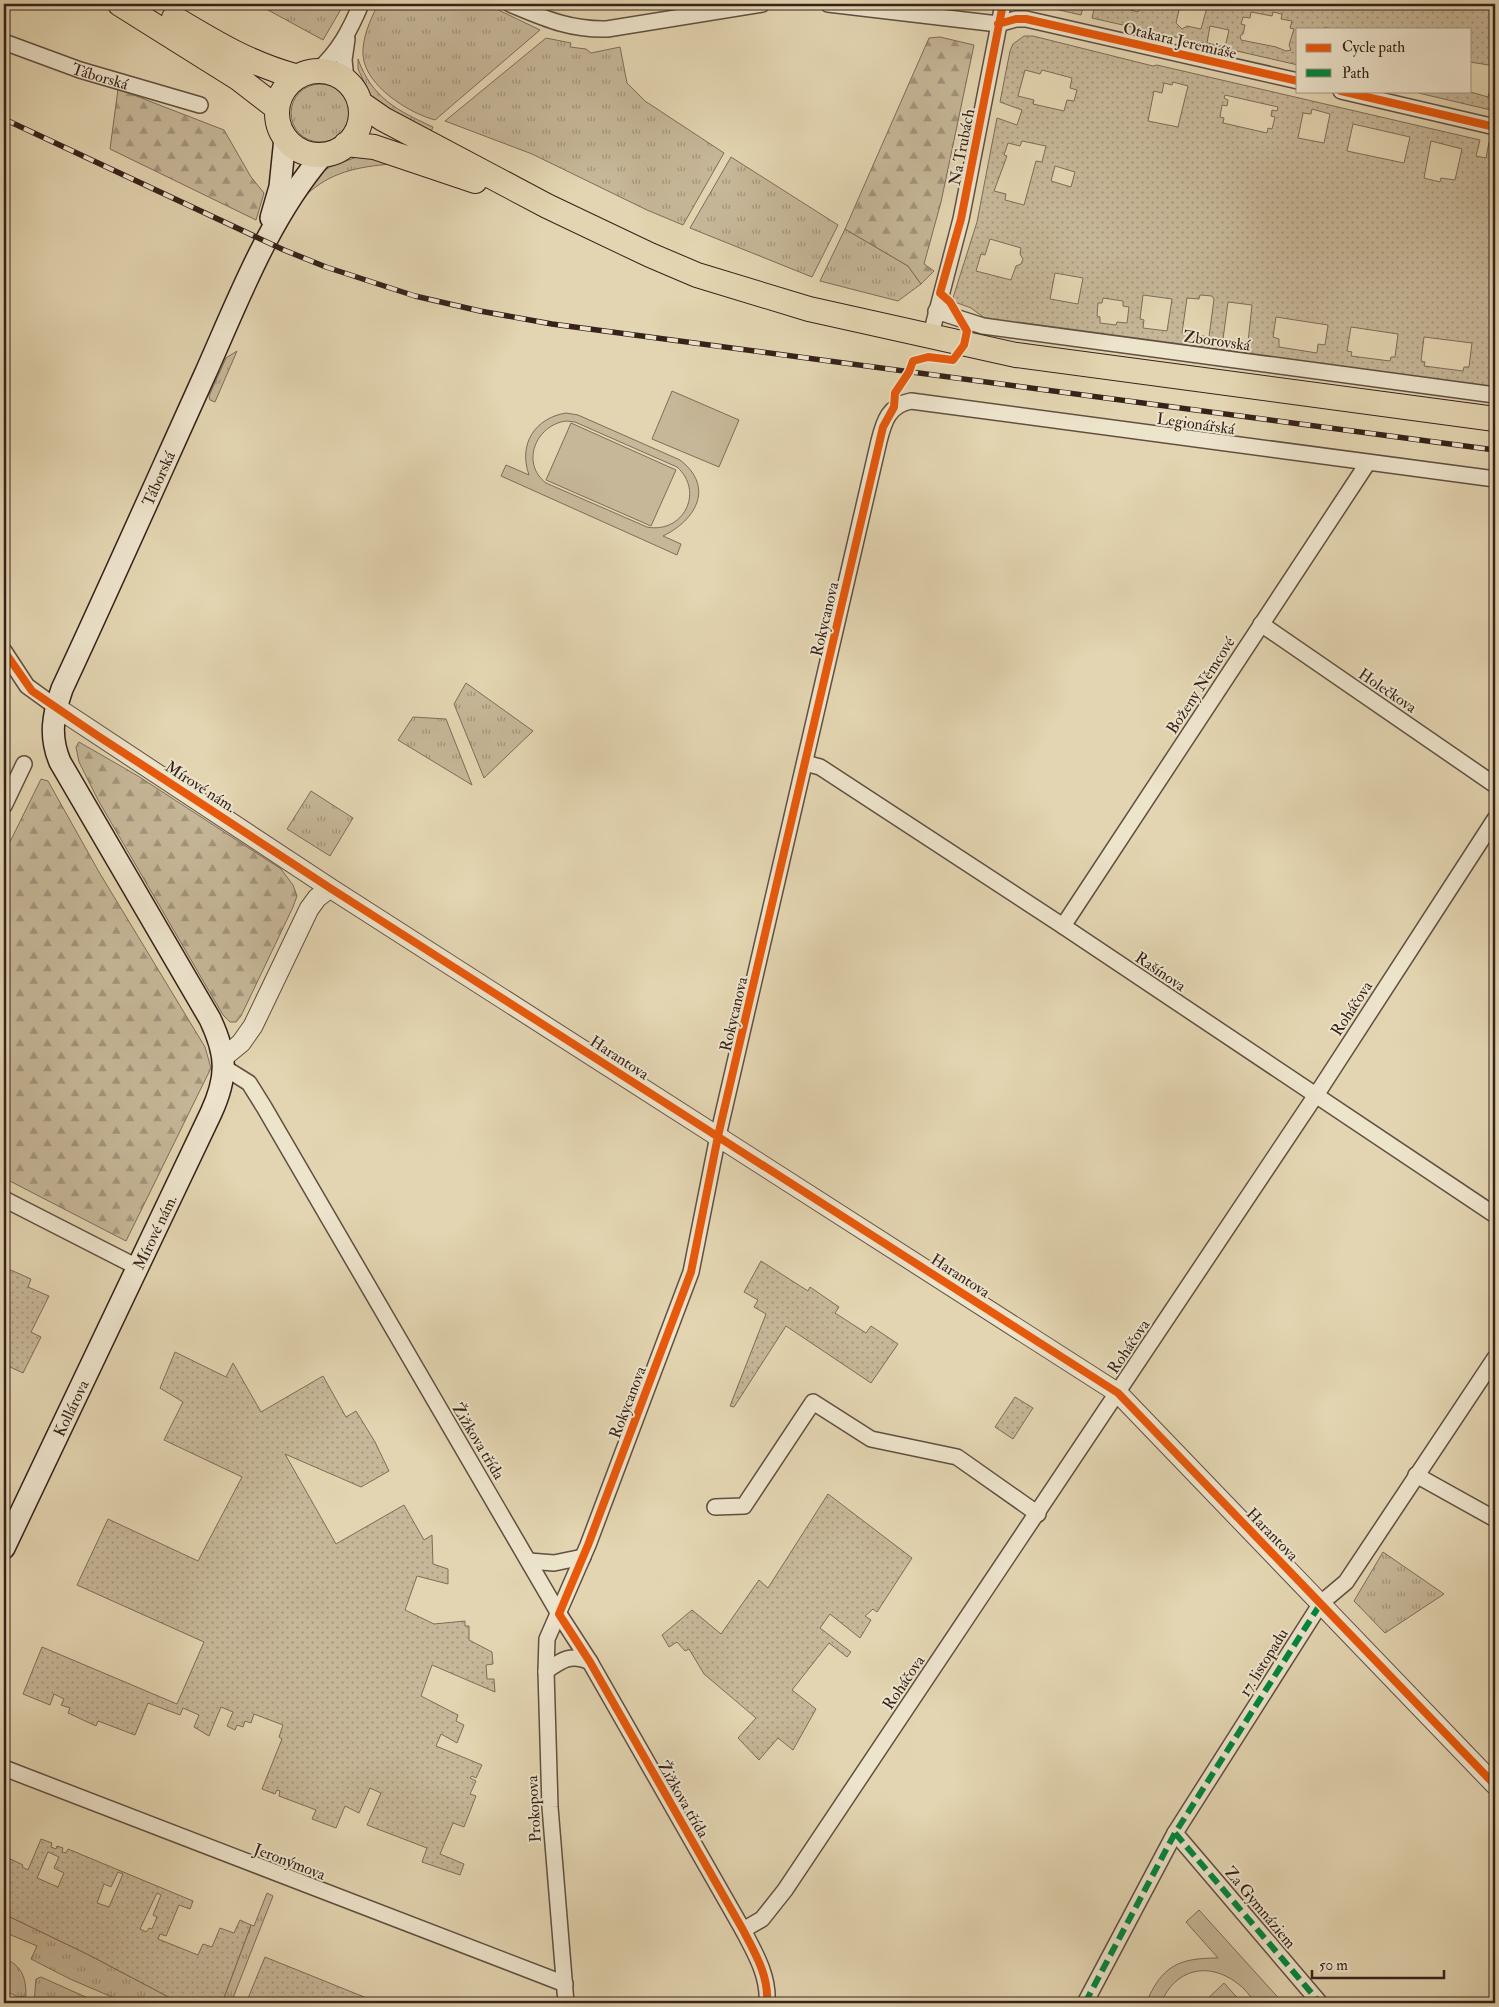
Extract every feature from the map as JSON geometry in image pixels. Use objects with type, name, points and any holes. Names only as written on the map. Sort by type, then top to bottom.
[{"type":"main road","points":[[120,4],[238,78],[277,108]]},
{"type":"main road","points":[[150,4],[264,68],[306,73],[332,72],[346,79],[355,89],[360,103],[361,118],[356,132],[337,152],[322,156],[310,155],[299,150],[285,138],[279,125],[277,108],[281,93],[306,73]]},
{"type":"main road","points":[[360,103],[383,119],[547,206],[650,255],[697,275],[809,309],[1016,356],[1495,418]]},
{"type":"main road","name":"Táborská","points":[[262,252],[280,187],[285,138]]},
{"type":"main road","points":[[346,144],[374,147],[547,206]]},
{"type":"main road","name":"Táborská","points":[[56,707],[262,252],[304,177],[322,156]]},
{"type":"main road","points":[[56,707],[52,736],[60,762],[210,1018],[224,1062]]},
{"type":"main road","name":"Mírové nám.","points":[[139,1268],[218,1100],[224,1062]]},
{"type":"main road","name":"Kollárova","points":[[4,1548],[139,1268]]},
{"type":"street","points":[[306,73],[334,55],[348,32],[361,4]]},
{"type":"street","points":[[510,4],[557,24],[584,30],[607,29],[762,4]]},
{"type":"street","name":"Otakara Jeremiáše","points":[[828,4],[998,24],[1016,19],[1026,19],[1296,81]]},
{"type":"street","name":"Na Trubách","points":[[930,338],[961,218],[1003,4]]},
{"type":"street","points":[[346,79],[344,60],[348,32]]},
{"type":"street","name":"Táborská","points":[[4,42],[80,70],[200,105]]},
{"type":"street","points":[[1345,92],[1495,127]]},
{"type":"street","name":"Zborovská","points":[[936,311],[983,326],[1495,395]]},
{"type":"street","name":"Legionářská","points":[[894,407],[911,401],[1367,464],[1495,479]]},
{"type":"street","name":"Rokycanova","points":[[559,1614],[583,1557],[691,1272],[718,1136],[881,434],[888,415],[894,407]]},
{"type":"street","name":"Boženy Němcové","points":[[1063,926],[1367,464]]},
{"type":"street","name":"Holečkova","points":[[1261,624],[1495,785]]},
{"type":"street","points":[[4,651],[27,686],[56,707]]},
{"type":"street","name":"Mírové nám.","points":[[56,707],[330,888]]},
{"type":"street","name":"Rašínova","points":[[805,762],[820,767],[1063,926],[1495,1216]]},
{"type":"street","points":[[4,806],[24,764]]},
{"type":"street","name":"Roháčova","points":[[743,1930],[762,1919],[785,1890],[1038,1514],[1315,1096],[1495,819]]},
{"type":"street","points":[[224,1062],[249,1033],[309,909],[317,898],[330,888]]},
{"type":"street","name":"Harantova","points":[[330,888],[1118,1393],[1495,1785]]},
{"type":"street","name":"Žižkova třída","points":[[224,1062],[244,1079],[261,1101],[559,1614],[590,1662],[743,1930],[768,1987],[767,2003]]},
{"type":"street","name":"Mírové nám.","points":[[4,1199],[139,1268]]},
{"type":"street","name":"17. listopadu","points":[[1085,2003],[1175,1833],[1321,1603],[1346,1582],[1495,1358]]},
{"type":"street","points":[[714,1507],[744,1506],[813,1402],[871,1439],[957,1457],[1038,1514]]},
{"type":"street","points":[[1416,1476],[1495,1519]]},
{"type":"street","points":[[529,1561],[554,1562],[583,1557]]},
{"type":"street","name":"Prokopova","points":[[559,1614],[548,1639],[546,1671],[550,1807],[566,2003]]},
{"type":"street","points":[[546,1671],[566,1658],[580,1657],[590,1662]]},
{"type":"street","name":"Jeronýmova","points":[[4,1768],[565,1984]]},
{"type":"street","name":"Za Gymnáziem","points":[[1175,1833],[1320,2003]]},
{"type":"green space","points":[[257,4],[344,4],[323,40]]},
{"type":"green space","points":[[374,4],[486,4],[540,30],[435,120],[401,105],[371,77],[363,55],[365,36],[377,6]]},
{"type":"green space","points":[[1033,4],[1084,4],[1081,15]]},
{"type":"green space","points":[[1095,4],[1109,4],[1138,12],[1140,4],[1177,4],[1175,9],[1179,10],[1176,23],[1182,29],[1187,26],[1201,29],[1208,4],[1495,4],[1495,66],[1472,62],[1472,28],[1296,28],[1296,65],[1092,18]],"holes":[[[1251,12],[1272,16],[1273,12],[1282,14],[1281,19],[1292,21],[1290,28],[1294,29],[1289,45],[1291,50],[1286,51],[1276,47],[1241,40],[1240,36],[1243,34],[1245,25],[1241,24],[1243,17],[1250,18]],[[1210,26],[1229,30],[1225,47],[1207,43]]]},
{"type":"green space","points":[[1024,36],[1033,36],[1153,66],[1157,65],[1480,140],[1476,156],[1486,158],[1489,142],[1495,144],[1495,388],[990,322],[971,308],[952,301],[977,222],[997,118],[1017,125],[1022,110],[1000,102],[1013,44]],"holes":[[[1025,70],[1040,74],[1042,70],[1072,78],[1070,88],[1077,90],[1074,101],[1067,100],[1064,111],[1033,104],[1034,100],[1018,96]],[[1173,82],[1188,86],[1178,127],[1148,121],[1154,91],[1162,93],[1164,83],[1172,85]],[[1225,95],[1278,107],[1277,111],[1272,110],[1271,116],[1275,117],[1272,129],[1268,128],[1267,133],[1223,123],[1224,118],[1220,117],[1222,105],[1227,106],[1228,100],[1224,98]],[[1312,109],[1330,114],[1324,143],[1298,138],[1303,113],[1311,114]],[[1353,124],[1410,137],[1404,163],[1347,151]],[[1022,141],[1046,146],[1042,162],[1036,161],[1024,205],[1005,200],[1006,194],[994,191],[1007,156],[1004,155],[1008,143],[1020,146]],[[1431,141],[1462,149],[1455,180],[1441,178],[1440,182],[1424,178]],[[1055,166],[1075,172],[1071,187],[1051,181]],[[990,239],[1021,248],[1020,254],[1023,259],[1021,264],[1016,266],[1011,280],[976,271],[981,254],[985,255]],[[1055,273],[1083,278],[1078,304],[1050,299]],[[1143,295],[1172,299],[1167,331],[1143,328],[1144,320],[1140,319]],[[1200,295],[1212,296],[1214,299],[1209,337],[1182,333],[1187,298],[1199,299]],[[1103,298],[1123,301],[1123,306],[1129,307],[1127,323],[1117,322],[1116,325],[1100,323],[1100,317],[1097,316],[1098,303],[1102,303]],[[1228,302],[1252,305],[1248,342],[1223,339]],[[1276,317],[1328,325],[1325,345],[1318,344],[1317,353],[1279,347],[1279,339],[1273,337]],[[1351,327],[1398,334],[1395,357],[1391,357],[1390,361],[1351,356],[1352,352],[1347,351]],[[1424,337],[1472,343],[1469,367],[1464,367],[1463,371],[1424,366],[1425,362],[1421,361]]]},
{"type":"green space","points":[[940,37],[974,45],[941,202],[924,264],[934,271],[921,284],[908,266],[845,229],[929,38]]},
{"type":"green space","points":[[546,38],[571,43],[570,47],[586,49],[591,53],[620,47],[627,83],[645,101],[724,153],[683,225],[647,210],[532,154],[445,121]]},
{"type":"green space","points":[[358,59],[371,84],[388,102],[408,115],[433,127],[429,136],[374,103],[358,69]]},
{"type":"green space","points":[[314,84],[326,84],[341,92],[349,107],[349,119],[341,134],[326,142],[314,142],[299,134],[291,119],[291,107],[299,92]]},
{"type":"green space","points":[[1491,86],[1495,87],[1495,111],[1414,92],[1470,92],[1488,97]]},
{"type":"green space","points":[[118,89],[224,130],[251,177],[264,193],[256,220],[110,149]]},
{"type":"green space","points":[[362,155],[391,164],[355,169],[334,176],[324,181],[305,196],[317,175],[330,167]]},
{"type":"green space","points":[[731,157],[838,225],[812,277],[690,228]]},
{"type":"green space","points":[[845,229],[908,266],[921,284],[898,301],[820,281]]},
{"type":"green space","points":[[237,351],[215,402],[210,400],[209,396],[226,358]]},
{"type":"green space","points":[[672,391],[739,420],[719,467],[652,439]]},
{"type":"green space","points":[[566,413],[578,415],[680,460],[691,470],[697,481],[699,492],[697,502],[692,512],[684,521],[663,536],[681,544],[677,555],[501,476],[506,465],[529,475],[526,464],[528,443],[538,427],[546,420]],"holes":[[[566,421],[575,422],[677,467],[685,477],[689,488],[689,499],[686,509],[680,518],[671,524],[660,527],[647,527],[546,483],[538,475],[534,465],[535,446],[540,437],[555,424]]]},
{"type":"green space","points":[[571,423],[676,470],[651,526],[546,480]]},
{"type":"green space","points":[[466,683],[533,731],[484,778],[454,704]]},
{"type":"green space","points":[[413,717],[446,719],[472,785],[398,740]]},
{"type":"green space","points":[[79,742],[138,776],[281,869],[293,885],[297,896],[293,907],[241,1016],[236,1022],[230,1022],[223,1015],[98,800],[79,762],[76,747]]},
{"type":"green space","points":[[41,779],[48,781],[99,872],[205,1047],[211,1068],[126,1241],[4,1178],[4,854]]},
{"type":"green space","points":[[311,791],[353,818],[330,856],[287,829]]},
{"type":"green space","points":[[761,1261],[808,1291],[810,1287],[839,1307],[835,1313],[866,1333],[871,1326],[898,1344],[871,1383],[786,1326],[734,1407],[730,1406],[766,1314],[754,1307],[758,1300],[744,1292]]},
{"type":"green space","points":[[4,1267],[31,1279],[28,1287],[49,1296],[31,1332],[41,1337],[23,1373],[8,1366],[4,1373]]},
{"type":"green space","points":[[175,1352],[226,1377],[233,1363],[261,1412],[323,1376],[346,1417],[356,1411],[375,1442],[389,1471],[361,1487],[285,1454],[336,1544],[404,1505],[424,1540],[432,1535],[433,1564],[448,1569],[448,1584],[417,1576],[405,1610],[434,1624],[465,1621],[465,1626],[469,1626],[469,1640],[492,1652],[493,1664],[486,1665],[487,1679],[494,1679],[495,1692],[432,1665],[421,1696],[458,1715],[456,1721],[464,1725],[457,1743],[441,1734],[436,1746],[482,1765],[476,1778],[472,1776],[470,1778],[476,1781],[470,1794],[476,1796],[464,1827],[453,1823],[440,1854],[464,1864],[460,1875],[422,1862],[427,1848],[367,1825],[381,1793],[370,1788],[359,1813],[345,1806],[336,1828],[312,1819],[316,1810],[279,1796],[280,1791],[277,1790],[275,1794],[262,1789],[282,1739],[279,1737],[283,1725],[254,1714],[251,1723],[245,1721],[243,1727],[237,1725],[235,1730],[227,1726],[233,1712],[221,1707],[209,1736],[194,1727],[199,1715],[183,1708],[180,1715],[148,1703],[135,1735],[98,1721],[96,1726],[68,1713],[70,1708],[61,1705],[64,1699],[54,1694],[50,1705],[23,1694],[42,1647],[177,1704],[204,1642],[77,1585],[108,1519],[198,1561],[242,1477],[164,1440],[183,1402],[160,1388]]},
{"type":"green space","points":[[1015,1397],[1033,1408],[1013,1439],[995,1427]]},
{"type":"green space","points":[[828,1494],[912,1558],[877,1612],[873,1609],[865,1616],[871,1620],[860,1638],[830,1614],[820,1628],[851,1652],[847,1657],[829,1643],[792,1690],[816,1709],[793,1750],[778,1738],[759,1760],[738,1738],[756,1718],[704,1674],[689,1649],[685,1651],[677,1642],[669,1647],[662,1635],[692,1610],[721,1634],[759,1580],[768,1588]]},
{"type":"green space","points":[[1383,1552],[1444,1594],[1385,1633],[1354,1601]]},
{"type":"green space","points":[[41,1839],[52,1843],[51,1847],[56,1849],[57,1846],[63,1848],[62,1852],[66,1853],[68,1849],[193,1901],[190,1909],[179,1905],[166,1936],[160,1934],[158,1939],[198,1955],[203,1944],[212,1947],[220,1928],[234,1933],[240,1920],[251,1925],[222,2003],[180,2003],[89,1955],[4,1914],[4,1856],[23,1865],[22,1867],[28,1870]],"holes":[[[48,1852],[59,1857],[54,1868],[64,1873],[58,1887],[37,1878]],[[118,1872],[123,1874],[109,1907],[97,1903],[104,1884],[111,1887]],[[157,1893],[161,1895],[153,1915],[157,1917],[152,1929],[149,1928],[146,1932],[140,1929]]]},
{"type":"green space","points":[[267,1893],[273,1896],[231,2003],[222,2003],[251,1925],[254,1926]]},
{"type":"green space","points":[[1199,1910],[1283,2003],[1256,2003],[1242,1987],[1226,1976],[1204,1971],[1193,1972],[1175,1982],[1167,1991],[1161,2003],[1146,2003],[1158,1980],[1173,1967],[1182,1962],[1192,1960],[1218,1958],[1186,1922]]},
{"type":"green space","points":[[4,1914],[89,1955],[180,2003],[126,2003],[70,1979],[31,1959],[37,1946],[4,1932]]},
{"type":"green space","points":[[265,1957],[379,2003],[246,2003]]},
{"type":"green space","points":[[4,1958],[15,1965],[22,1973],[26,1996],[18,1997],[4,1990]]},
{"type":"green space","points":[[41,1977],[99,2003],[34,2003],[36,1979]]},
{"type":"green space","points":[[1224,1983],[1242,2003],[1203,2003]]},
{"type":"railway","points":[[4,119],[284,250],[326,267],[415,296],[480,311],[552,324],[1495,450]]},
{"type":"marked path","points":[[1085,2003],[1175,1833],[1321,1603]]},
{"type":"marked path","points":[[1175,1833],[1320,2003]]},
{"type":"cycle path","points":[[767,2003],[766,1983],[756,1956],[743,1930],[590,1662],[559,1614],[588,1545],[691,1272],[718,1136],[883,427],[894,407],[895,393],[909,372],[913,361],[928,357],[953,360],[964,345],[967,331],[950,302],[940,293],[961,219],[1003,4]]},
{"type":"cycle path","points":[[998,24],[1016,19],[1026,19],[1296,81]]},
{"type":"cycle path","points":[[1345,92],[1495,127]]},
{"type":"cycle path","points":[[4,651],[32,691],[95,734],[330,888],[1118,1393],[1495,1785]]}]
